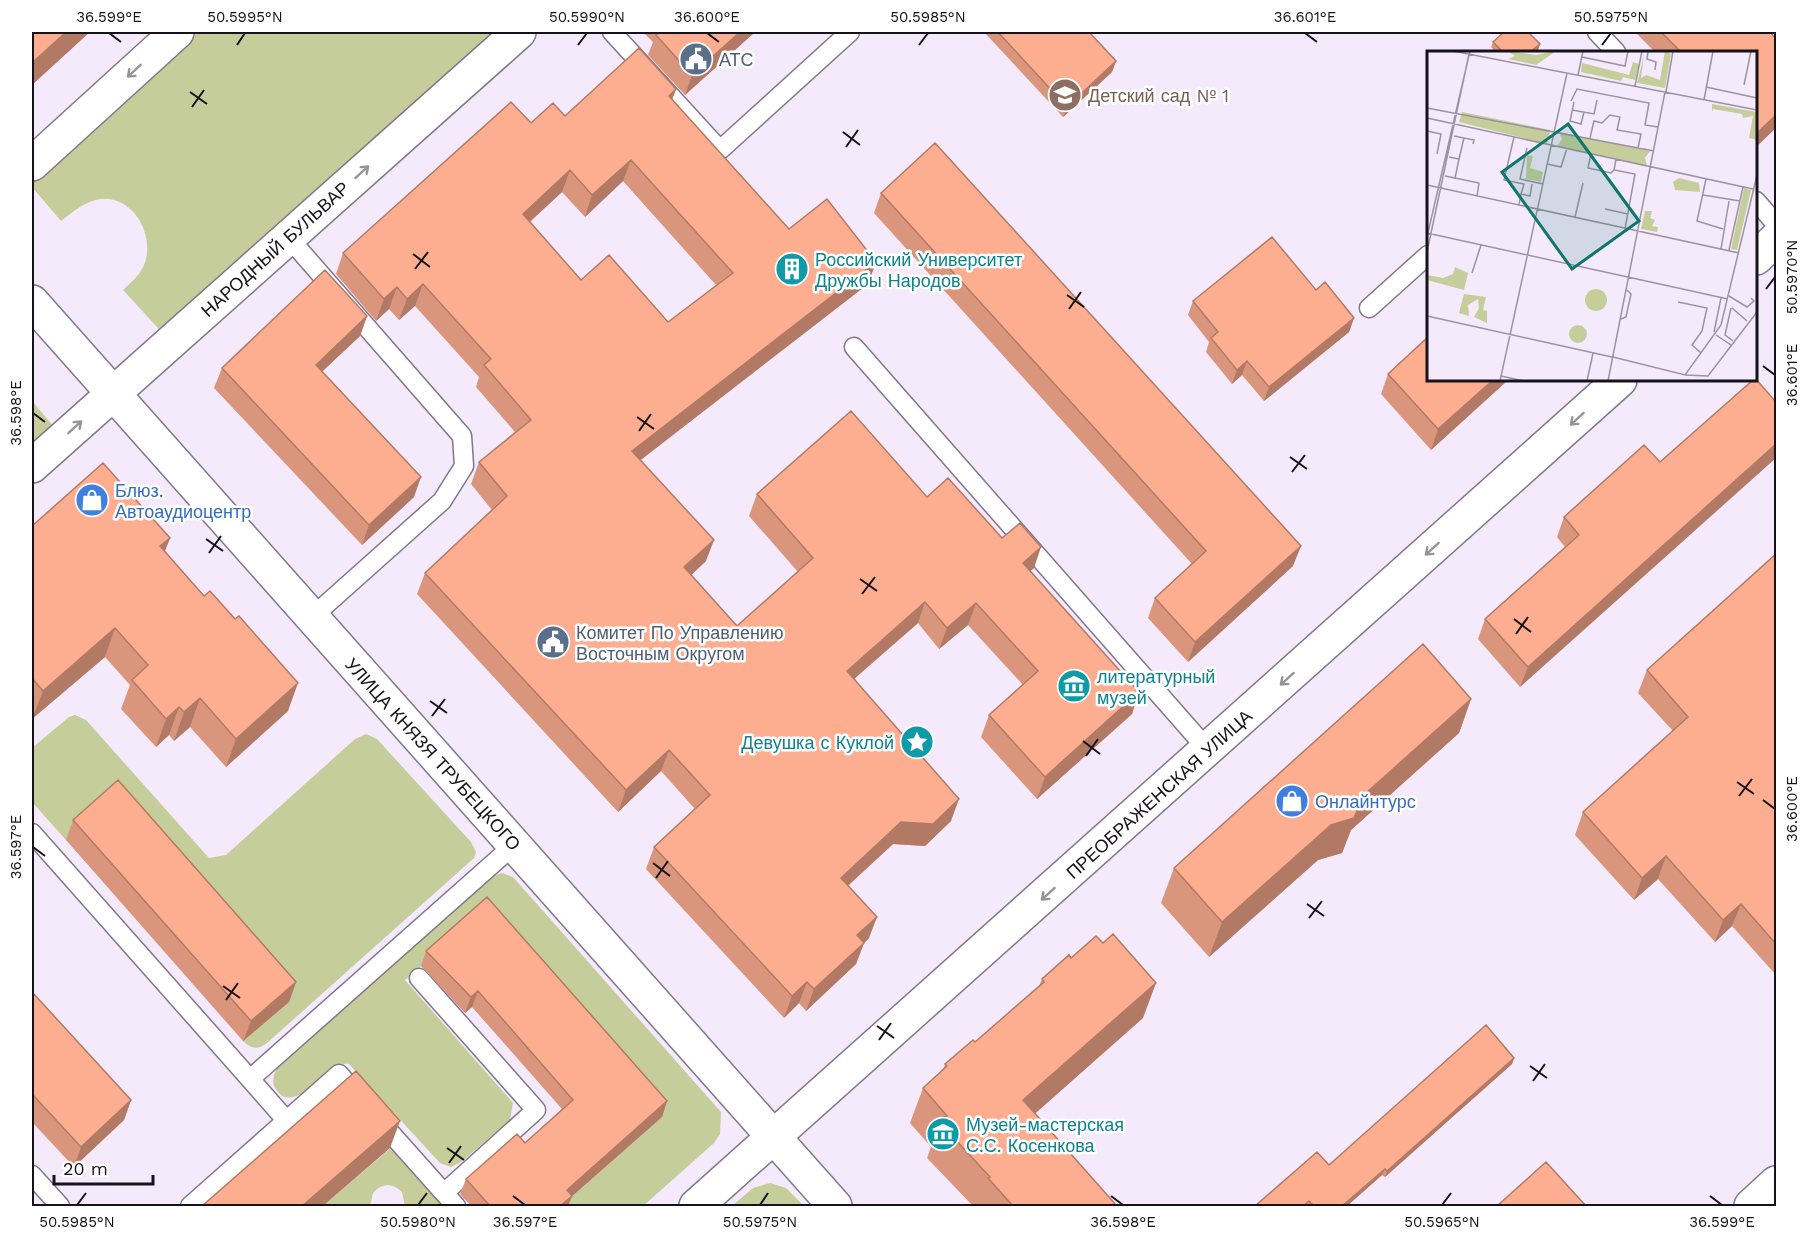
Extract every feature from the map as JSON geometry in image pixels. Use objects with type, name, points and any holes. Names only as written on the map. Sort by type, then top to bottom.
[{"type":"street","points":[[32,164],[177,32]]},
{"type":"street","name":"НАРОДНЫЙ БУЛЬВАР","points":[[32,466],[519,32]]},
{"type":"street","points":[[1757,256],[1776,239]]},
{"type":"street","name":"УЛИЦА КНЯЗЯ ТРУБЕЦКОГО","points":[[32,302],[835,1206]]},
{"type":"street","name":"ПРЕОБРАЖЕНСКАЯ УЛИЦА","points":[[696,1206],[1619,381]]},
{"type":"street","points":[[1750,1206],[1776,1183]]},
{"type":"lane","points":[[612,32],[720,150],[850,32]]},
{"type":"lane","points":[[1597,32],[1615,51]]},
{"type":"lane","points":[[1757,203],[1776,224]]},
{"type":"lane","points":[[288,237],[462,436],[464,466],[442,501],[312,617]]},
{"type":"lane","points":[[1369,308],[1427,256]]},
{"type":"lane","points":[[854,347],[1208,750]]},
{"type":"lane","points":[[32,833],[286,1120]]},
{"type":"lane","points":[[250,1079],[514,845]]},
{"type":"lane","points":[[419,978],[536,1110],[444,1192]]},
{"type":"lane","points":[[190,1206],[339,1074],[456,1206]]},
{"type":"lane","points":[[32,1175],[60,1206]]},
{"type":"green space","points":[[197,32],[515,32],[169,340],[123,290],[136,278],[146,258],[145,234],[134,212],[124,204],[101,199],[85,204],[61,221],[32,187],[32,183]]},
{"type":"green space","points":[[32,401],[60,434],[32,459]]},
{"type":"green space","points":[[75,715],[86,720],[209,858],[226,855],[355,739],[366,734],[377,739],[471,842],[476,852],[474,858],[267,1043],[258,1048],[249,1046],[243,1041],[110,801],[66,840],[32,802],[32,748],[69,717]]},
{"type":"green space","points":[[502,873],[513,877],[721,1112],[720,1134],[714,1143],[643,1206],[561,1206],[662,1117],[482,913],[405,980],[513,1103],[510,1120],[461,1162],[451,1167],[440,1163],[349,1064],[331,1069],[302,1094],[293,1097],[284,1097],[275,1087],[273,1080],[278,1067],[491,877]]},
{"type":"green space","points":[[392,1147],[443,1206],[405,1206],[402,1192],[387,1185],[373,1193],[370,1206],[323,1206]]},
{"type":"green space","points":[[770,1183],[786,1188],[804,1206],[732,1206],[753,1188]]},
{"type":"building","points":[[32,32],[66,32],[32,63]]},
{"type":"building","name":"АТС","points":[[659,32],[740,32],[692,75],[656,35]]},
{"type":"building","name":"Детский сад № 1","points":[[998,32],[1089,32],[1116,61],[1067,107]]},
{"type":"building","points":[[1504,32],[1528,32],[1540,44],[1531,51],[1502,51],[1493,42]]},
{"type":"building","points":[[1661,32],[1770,32],[1776,39],[1776,115],[1757,133],[1757,51],[1680,51]]},
{"type":"building","points":[[639,48],[676,89],[669,96],[789,229],[827,199],[876,262],[632,451],[714,540],[684,567],[737,626],[813,558],[757,494],[851,411],[927,497],[948,478],[1002,538],[1020,523],[1041,547],[1023,563],[1139,692],[1045,777],[989,715],[1038,671],[976,603],[947,628],[925,602],[847,671],[959,799],[933,824],[901,822],[841,878],[877,917],[857,935],[864,943],[814,989],[807,982],[792,996],[654,847],[710,795],[669,750],[626,790],[425,573],[507,496],[479,462],[531,420],[484,365],[491,359],[423,284],[407,299],[397,287],[384,299],[343,253],[511,102],[531,123],[553,103],[565,116]],"holes":[[[631,160],[733,273],[668,322],[609,255],[581,280],[523,214],[570,170],[592,195]]]},
{"type":"building","points":[[935,143],[1301,546],[1195,642],[1155,598],[1206,551],[881,193]]},
{"type":"building","points":[[1272,237],[1316,290],[1325,282],[1354,318],[1269,387],[1247,361],[1237,370],[1211,338],[1218,332],[1193,301]]},
{"type":"building","points":[[325,270],[367,316],[316,365],[421,477],[369,525],[222,368]]},
{"type":"building","points":[[1427,338],[1427,381],[1492,381],[1438,429],[1388,374]]},
{"type":"building","points":[[1757,380],[1776,402],[1776,444],[1528,667],[1485,619],[1579,535],[1564,517],[1644,445],[1660,462],[1752,381]]},
{"type":"building","points":[[103,463],[170,538],[160,546],[204,596],[210,591],[235,619],[239,616],[298,683],[236,739],[200,698],[184,712],[179,707],[166,719],[132,680],[148,665],[115,628],[43,691],[32,678],[32,526]]},
{"type":"building","points":[[1776,554],[1776,944],[1741,904],[1723,920],[1666,856],[1642,878],[1583,812],[1688,717],[1647,670]]},
{"type":"building","points":[[1423,644],[1471,699],[1364,795],[1354,818],[1331,825],[1222,922],[1174,868]]},
{"type":"building","points":[[118,780],[296,982],[251,1021],[73,820]]},
{"type":"building","points":[[487,897],[667,1101],[567,1190],[572,1196],[560,1206],[490,1206],[466,1179],[517,1134],[525,1143],[573,1100],[478,991],[471,997],[426,951]]},
{"type":"building","points":[[1113,934],[1156,983],[1023,1100],[1117,1206],[1013,1206],[988,1178],[990,1177],[940,1123],[947,1116],[923,1088],[947,1066],[945,1064],[973,1040],[975,1042],[1044,982],[1042,979],[1069,955],[1071,958],[1096,936],[1103,943]]},
{"type":"building","points":[[32,992],[131,1100],[81,1147],[32,1094]]},
{"type":"building","points":[[1486,1025],[1514,1058],[1387,1171],[1385,1169],[1342,1206],[1314,1206],[1309,1201],[1303,1206],[1255,1206],[1317,1152],[1329,1165]]},
{"type":"building","points":[[356,1071],[400,1121],[302,1206],[202,1206]]},
{"type":"building","points":[[1546,1162],[1586,1206],[1497,1206]]},
{"type":"place","name":"АТС","points":[[696,59]]},
{"type":"place","name":"Детский сад № 1","points":[[1065,95]]},
{"type":"place","name":"Российский Университет Дружбы Народов","points":[[792,269]]},
{"type":"place","name":"Блюз. Автоаудиоцентр","points":[[92,500]]},
{"type":"place","name":"Комитет По Управлению Восточным Округом","points":[[553,642]]},
{"type":"place","name":"литературный музей","points":[[1074,686]]},
{"type":"place","name":"Девушка с Куклой","points":[[917,742]]},
{"type":"place","name":"Онлайнтурс","points":[[1292,801]]},
{"type":"place","name":"Музей-мастерская С.С. Косенкова","points":[[943,1134]]}]
